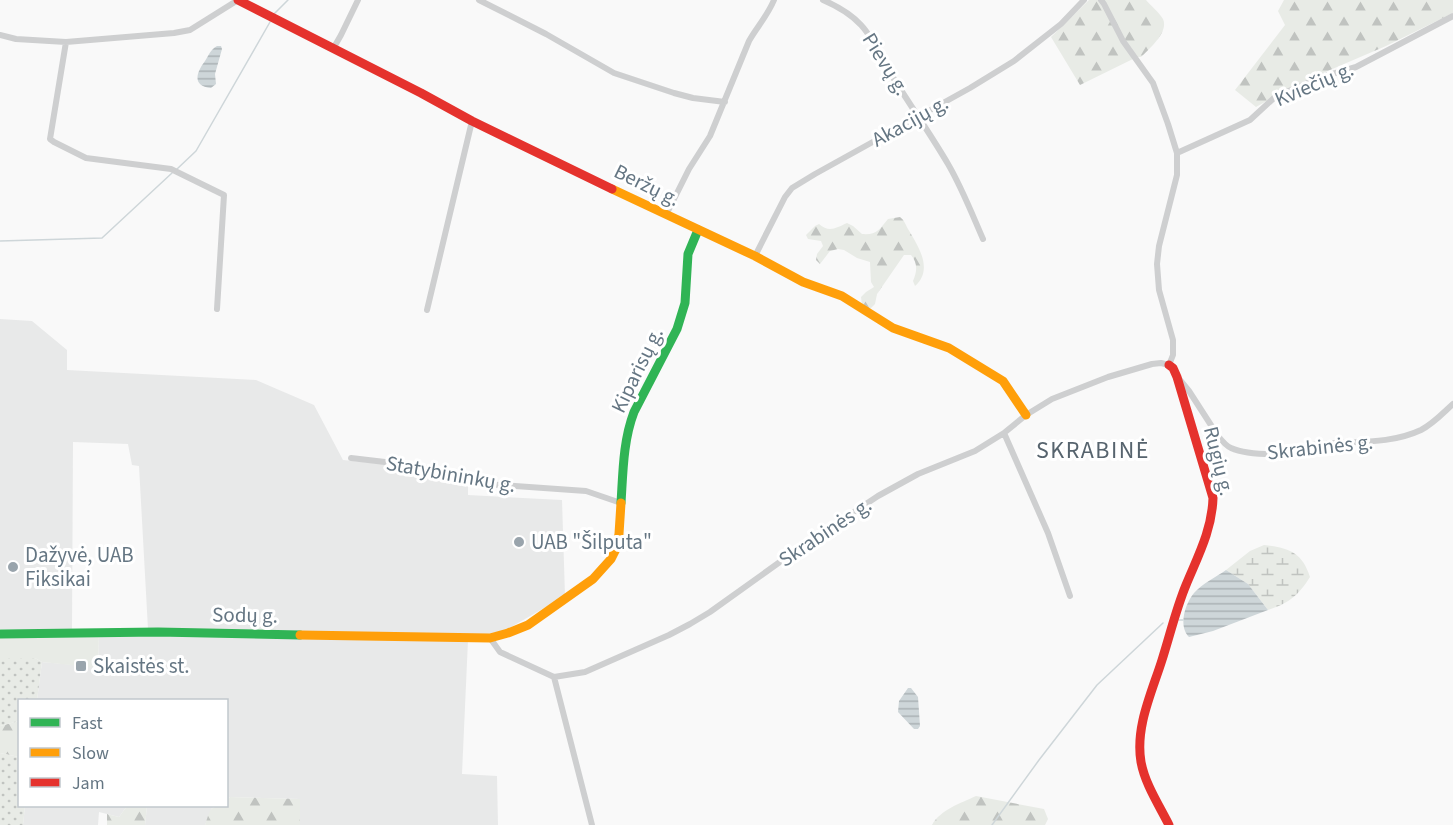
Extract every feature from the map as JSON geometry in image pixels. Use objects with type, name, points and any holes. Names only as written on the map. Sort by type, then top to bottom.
[{"type":"street","points":[[0,35],[16,39],[66,42],[174,33],[190,30],[238,0]]},
{"type":"street","name":"Beržų g.","points":[[238,0],[472,121],[755,256],[803,282],[842,296],[893,328],[949,348],[1003,381],[1026,415]]},
{"type":"street","points":[[333,49],[358,0]]},
{"type":"street","points":[[479,0],[546,34],[614,73],[693,98],[725,102]]},
{"type":"street","points":[[666,215],[689,169],[710,136],[749,41],[770,11],[774,0]]},
{"type":"street","name":"Pievų g.","points":[[823,0],[849,14],[870,37],[961,188],[983,239]]},
{"type":"street","name":"Akacijų g.","points":[[755,256],[785,197],[792,188],[1014,61],[1061,24],[1084,0]]},
{"type":"street","points":[[1101,0],[1123,41],[1153,83],[1177,153],[1177,175],[1159,246],[1157,264],[1159,290],[1173,339],[1173,355],[1169,365]]},
{"type":"street","name":"Kviečių g.","points":[[1177,153],[1250,120],[1275,97],[1319,78],[1356,67],[1453,16]]},
{"type":"street","points":[[66,42],[50,139],[86,158],[171,169],[224,195],[217,309]]},
{"type":"street","points":[[427,310],[472,121]]},
{"type":"street","name":"Kiparisų g.","points":[[489,638],[528,625],[593,579],[608,564],[616,549],[629,425],[677,329],[685,303],[688,254],[698,230]]},
{"type":"street","name":"Skrabinės g.","points":[[554,677],[585,672],[690,624],[878,496],[918,474],[975,451],[1052,399],[1086,385],[1152,364],[1169,365]]},
{"type":"street","name":"Rugių g.","points":[[1169,365],[1177,377],[1213,498],[1213,517],[1210,528],[1179,604],[1142,722],[1140,756],[1144,775],[1169,825]]},
{"type":"street","name":"Skrabinės g.","points":[[1177,377],[1223,442],[1231,448],[1255,453],[1278,454],[1305,446],[1389,439],[1422,429],[1453,404]]},
{"type":"street","points":[[1004,433],[1048,533],[1070,596]]},
{"type":"street","name":"Statybininkų g.","points":[[351,458],[448,472],[486,484],[586,491],[621,503]]},
{"type":"street","name":"Sodų g.","points":[[0,634],[158,632],[489,638]]},
{"type":"street","points":[[489,638],[500,652],[554,677],[592,825]]},
{"type":"shaded area","points":[[217,46],[221,46],[222,49],[215,74],[216,84],[211,88],[205,87],[198,82],[198,74],[210,53]]},
{"type":"shaded area","points":[[0,319],[32,321],[67,350],[67,370],[256,380],[314,405],[343,460],[402,466],[448,474],[468,481],[468,495],[562,500],[565,596],[497,635],[148,629],[139,466],[132,465],[128,444],[73,442],[72,630],[0,629]]},
{"type":"shaded area","points":[[1226,570],[1248,584],[1268,610],[1213,631],[1189,637],[1183,621],[1191,598],[1201,587]]},
{"type":"shaded area","points":[[99,635],[468,640],[462,774],[497,776],[498,825],[300,825],[300,799],[228,798],[228,699],[37,699],[42,662],[98,667]]},
{"type":"shaded area","points":[[908,688],[911,688],[918,697],[920,726],[918,729],[914,729],[898,712],[899,701]]},
{"type":"shaded area","points":[[25,807],[126,807],[119,817],[99,812],[98,825],[23,825]]},
{"type":"shaded area","points":[[147,807],[214,807],[205,825],[145,825]]},
{"type":"green space","points":[[1089,0],[1146,0],[1161,16],[1164,24],[1161,35],[1141,57],[1080,85],[1051,37]]},
{"type":"green space","points":[[1284,0],[1453,0],[1453,13],[1386,46],[1295,85],[1256,107],[1235,90],[1285,25],[1278,11]]},
{"type":"green space","points":[[900,217],[920,250],[924,265],[921,279],[915,286],[913,281],[916,271],[915,261],[911,255],[904,255],[877,294],[875,304],[870,309],[862,305],[861,297],[874,287],[871,282],[870,262],[838,249],[830,251],[820,264],[816,260],[823,246],[821,241],[808,239],[806,235],[819,224],[829,229],[847,223],[862,234],[871,234],[880,229],[888,219]]},
{"type":"green space","points":[[1264,545],[1287,550],[1299,557],[1310,577],[1292,598],[1268,610],[1248,584],[1226,570],[1250,551]]},
{"type":"green space","points":[[99,635],[98,668],[42,662],[35,658],[0,658],[0,637]]},
{"type":"green space","points":[[0,658],[35,658],[42,662],[37,699],[18,699],[18,721],[0,726]]},
{"type":"green space","points":[[18,721],[18,757],[0,753],[0,726]]},
{"type":"green space","points":[[0,753],[18,757],[18,807],[25,807],[23,825],[0,825]]},
{"type":"green space","points":[[976,796],[1044,809],[1048,819],[1045,825],[932,825],[945,811]]},
{"type":"green space","points":[[228,798],[300,799],[300,825],[205,825],[213,808],[228,807]]},
{"type":"green space","points":[[126,807],[147,807],[145,825],[107,825],[107,814],[119,817]]},
{"type":"waterway","points":[[274,14],[288,0]]},
{"type":"waterway","points":[[177,169],[196,151],[270,22]]},
{"type":"waterway","points":[[0,241],[102,238],[172,173]]},
{"type":"waterway","points":[[992,825],[1097,685],[1163,623]]},
{"type":"traffic: fast","points":[[621,503],[624,457],[630,423],[677,329],[685,303],[688,254],[698,230]]},
{"type":"traffic: fast","points":[[0,634],[158,632],[300,635]]},
{"type":"traffic: slow","points":[[612,189],[755,256],[803,282],[842,296],[893,328],[949,348],[1003,381],[1026,415]]},
{"type":"traffic: slow","points":[[300,635],[490,638],[528,625],[593,579],[611,559],[619,534],[621,503]]},
{"type":"traffic: jam","points":[[238,0],[472,121],[612,189]]},
{"type":"traffic: jam","points":[[1169,365],[1177,377],[1213,498],[1207,532],[1179,603],[1140,736],[1143,770],[1169,825]]},
{"type":"place","name":"UAB \"Šilputa\"","points":[[519,542]]},
{"type":"place","name":"Dažyvė, UAB Fiksikai","points":[[13,567]]},
{"type":"place","name":"Skaistės st.","points":[[81,666]]},
{"type":"district","name":"SKRABINĖ","points":[[1093,450]]}]
